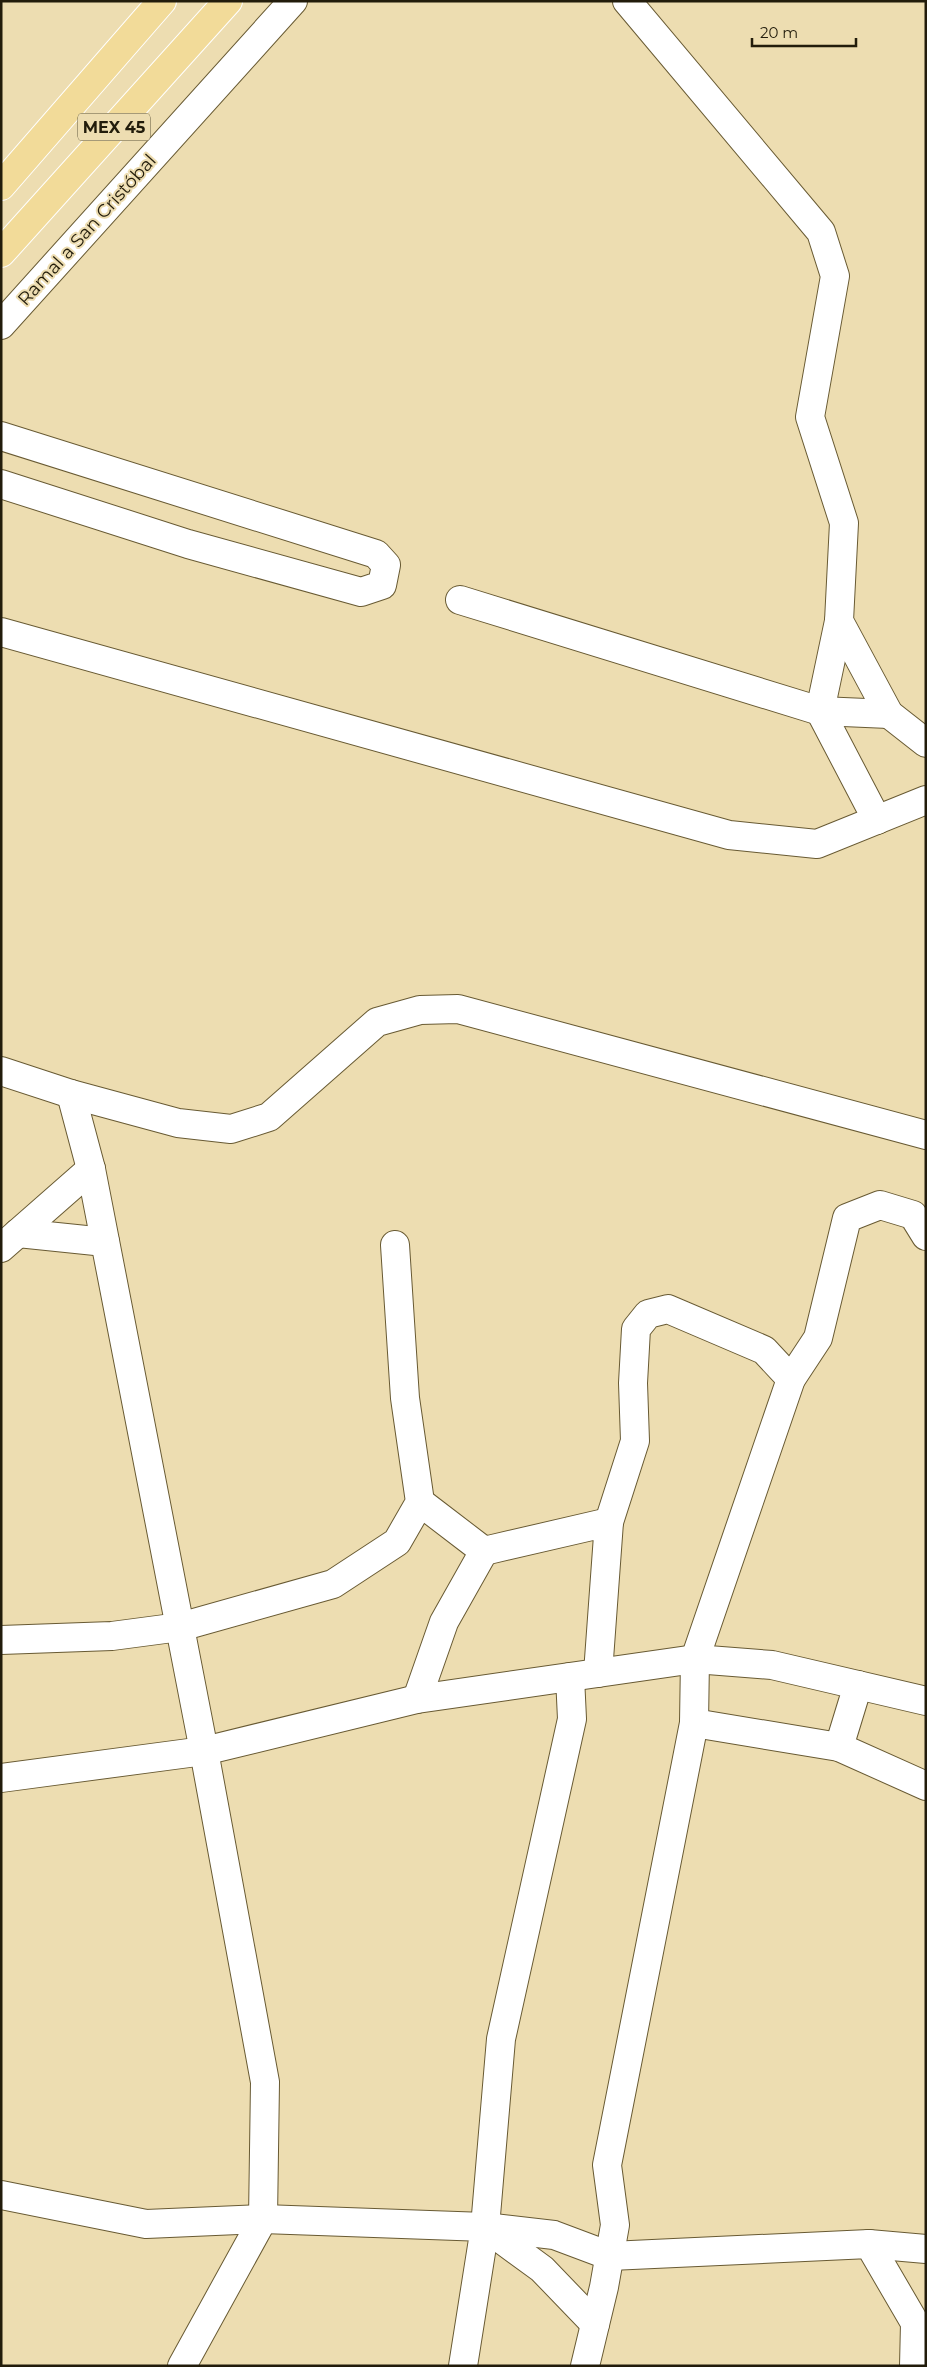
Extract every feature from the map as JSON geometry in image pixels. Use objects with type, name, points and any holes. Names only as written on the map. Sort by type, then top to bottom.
[{"type":"main road","name":"MEX 45","points":[[1,186],[162,1]]},
{"type":"main road","name":"MEX 45","points":[[1,253],[228,1]]},
{"type":"street","name":"Ramal a San Cristóbal","points":[[1,325],[293,1]]},
{"type":"street","points":[[627,1],[821,232],[835,276],[810,418],[844,523],[839,621],[820,711],[877,820]]},
{"type":"street","points":[[1,436],[376,554],[386,564],[382,585],[362,592],[188,544],[1,484]]},
{"type":"street","points":[[460,600],[820,711],[889,714]]},
{"type":"street","points":[[839,621],[889,714],[926,743]]},
{"type":"street","points":[[1,632],[729,835],[817,844],[926,800]]},
{"type":"street","points":[[1,1071],[71,1094],[178,1123],[231,1129],[269,1117],[378,1022],[420,1010],[458,1009],[926,1135]]},
{"type":"street","points":[[71,1094],[91,1169],[204,1751],[265,2082],[263,2219],[182,2366]]},
{"type":"street","points":[[10,1241],[91,1169]]},
{"type":"street","points":[[585,2366],[610,2256],[615,2225],[607,2164],[694,1723],[695,1659],[791,1379],[818,1338],[847,1218],[880,1205],[913,1215],[926,1236]]},
{"type":"street","points":[[10,1241],[105,1242]]},
{"type":"street","points":[[1,1640],[112,1636],[180,1627],[333,1584],[397,1542],[420,1502],[405,1398],[394,1245]]},
{"type":"street","points":[[598,1673],[609,1522],[635,1441],[633,1383],[636,1329],[648,1314],[668,1308],[764,1350],[791,1379]]},
{"type":"street","points":[[420,1502],[484,1551]]},
{"type":"street","points":[[418,1699],[444,1622],[484,1551],[609,1522]]},
{"type":"street","points":[[1,1778],[204,1751],[418,1699],[695,1659],[772,1665],[858,1685],[924,1708]]},
{"type":"street","points":[[463,2366],[485,2227],[501,2039],[572,1719],[570,1677]]},
{"type":"street","points":[[839,1747],[858,1685]]},
{"type":"street","points":[[694,1723],[839,1747],[926,1786]]},
{"type":"street","points":[[1,2195],[146,2224],[263,2219],[485,2227],[554,2235],[610,2256],[869,2244],[926,2249]]},
{"type":"street","points":[[485,2227],[542,2269],[595,2324]]},
{"type":"street","points":[[869,2244],[920,2320],[914,2366]]}]
